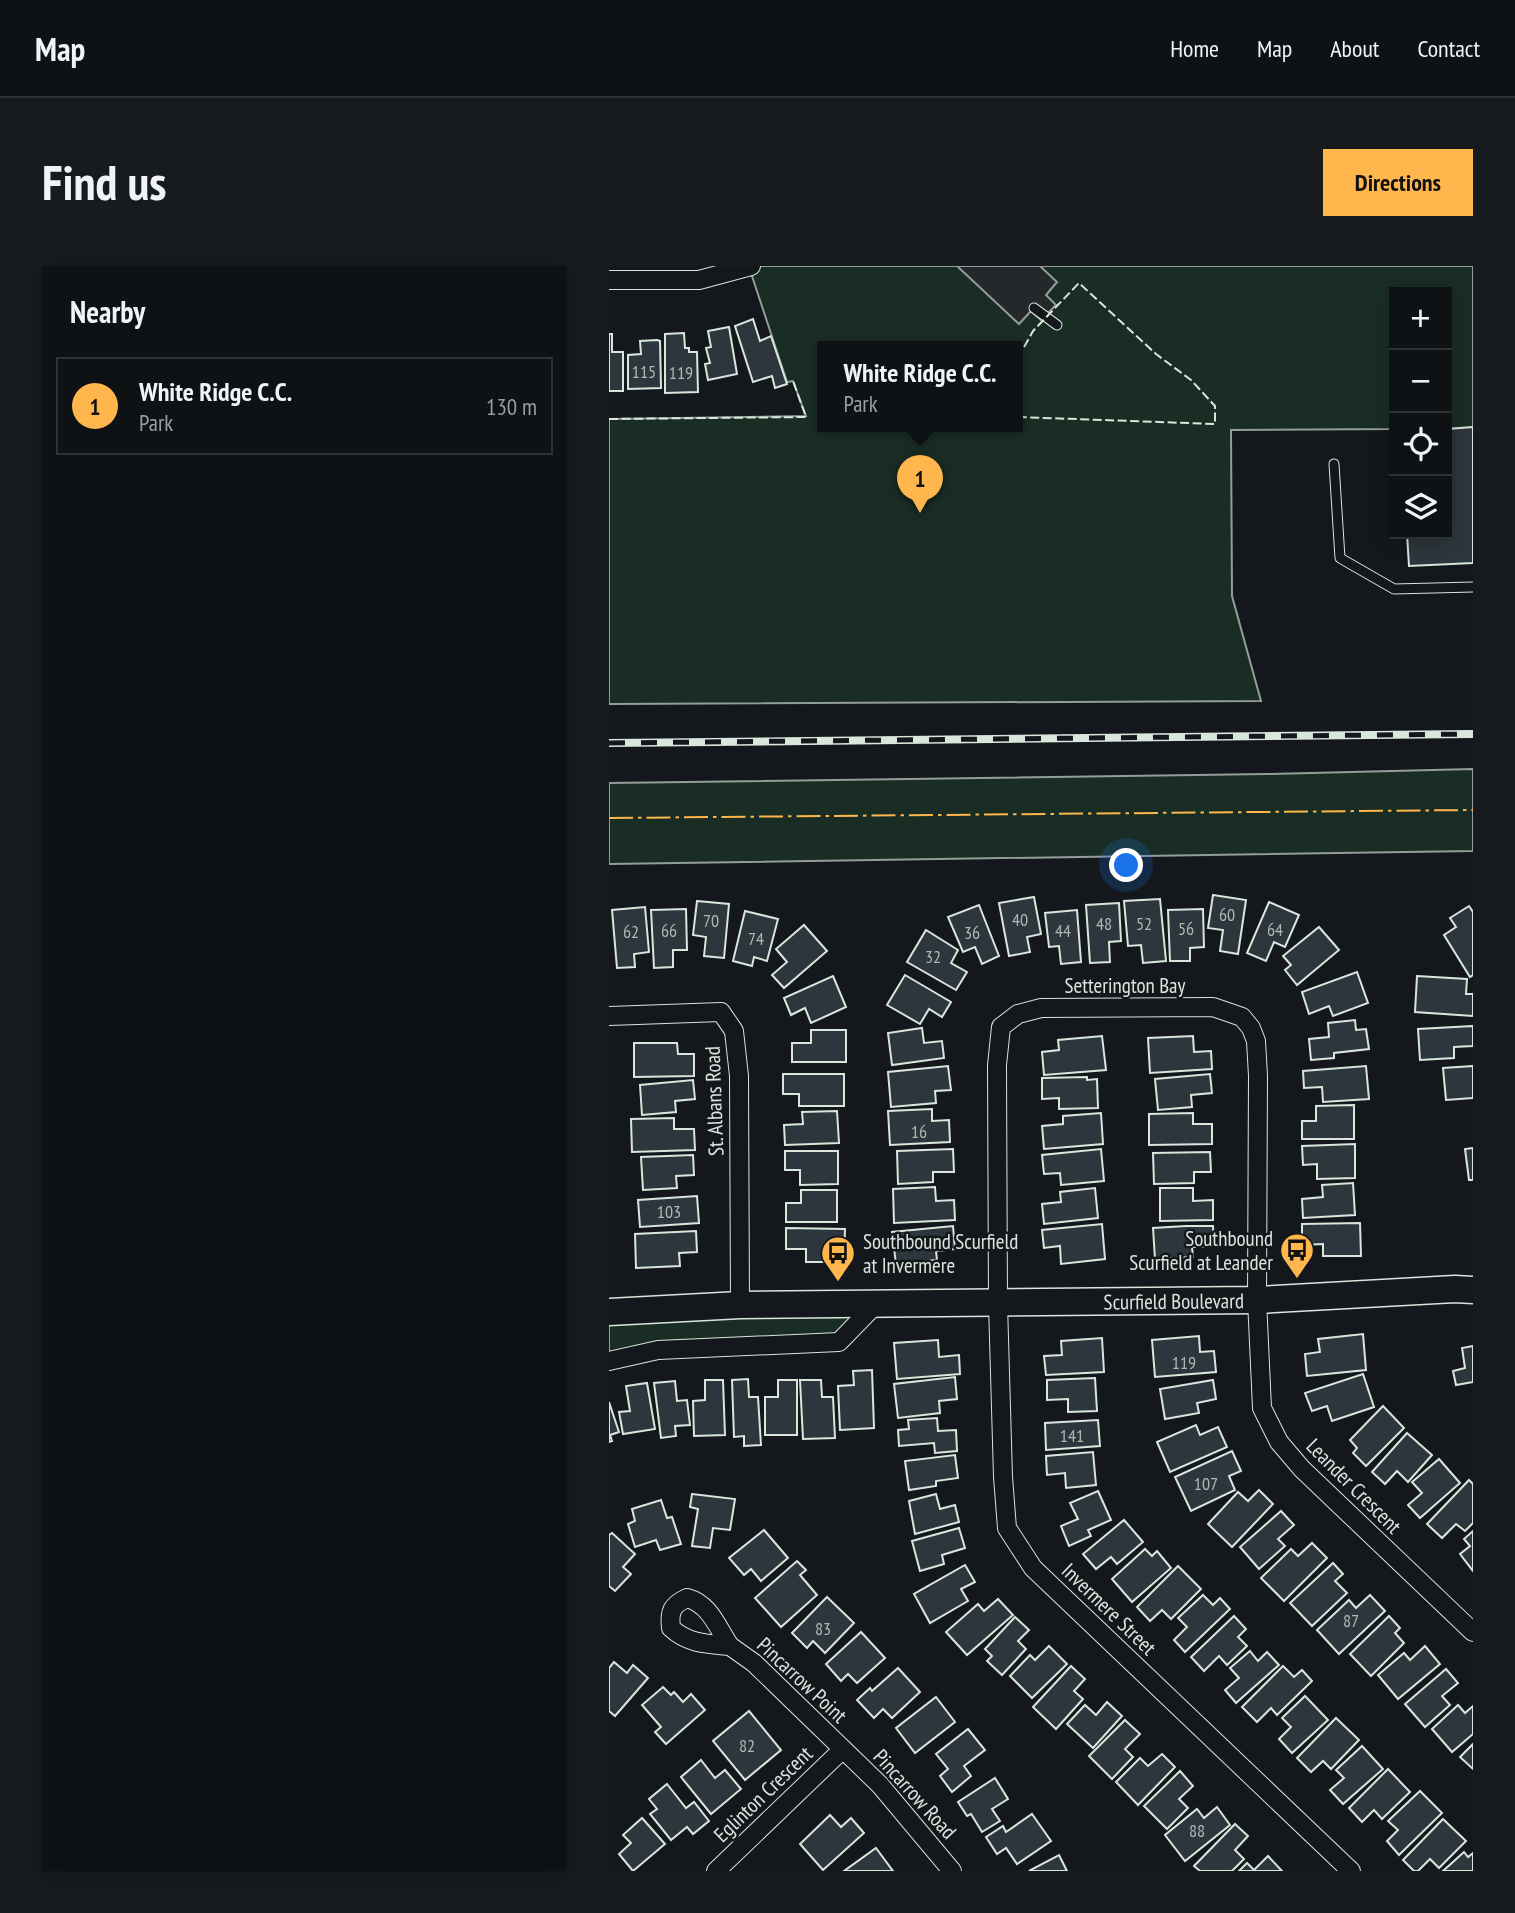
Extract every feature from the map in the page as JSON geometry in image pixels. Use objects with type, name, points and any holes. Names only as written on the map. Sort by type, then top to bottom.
[{"type":"street","points":[[621,275],[699,280],[751,266]]},
{"type":"street","name":"Setterington Bay","points":[[998,1304],[997,1065],[1002,1027],[1019,1014],[1041,1008],[1213,1007],[1242,1017],[1251,1028],[1257,1041],[1258,1076],[1257,1300]]},
{"type":"street","name":"St. Albans Road","points":[[609,1016],[721,1012],[734,1031],[739,1076],[740,1305]]},
{"type":"street","name":"Scurfield Boulevard","points":[[609,1312],[740,1305],[1257,1300],[1473,1290]]},
{"type":"street","name":"Leander Crescent","points":[[1257,1300],[1262,1408],[1279,1442],[1302,1469],[1473,1632]]},
{"type":"street","points":[[609,1361],[658,1350],[839,1342],[876,1304]]},
{"type":"street","name":"Invermere Street","points":[[998,1304],[1007,1528],[1033,1568],[1352,1871]]},
{"type":"street","name":"Pincarrow Point","points":[[730,1646],[754,1663],[842,1750]]},
{"type":"street","name":"Eglinton Crescent","points":[[716,1871],[842,1750]]},
{"type":"street","name":"Pincarrow Road","points":[[842,1750],[880,1785],[952,1871]]},
{"type":"lane","points":[[1034,308],[1057,325]]},
{"type":"lane","points":[[1334,464],[1341,558],[1394,589],[1473,587]]},
{"type":"green space","points":[[751,266],[1473,266],[1473,428],[1452,429],[1452,287],[1389,287],[1389,429],[1231,430],[1232,596],[1261,701],[609,704],[609,419],[806,416],[793,381],[787,382],[749,267]]},
{"type":"green space","points":[[1473,769],[1473,851],[609,864],[609,783]]},
{"type":"green space","points":[[876,1304],[839,1342],[609,1361],[609,1312]]},
{"type":"shaded area","points":[[957,266],[1040,266],[1057,282],[1046,295],[1056,305],[1041,320],[1031,311],[1019,324]]},
{"type":"building","points":[[753,319],[760,341],[771,336],[787,384],[775,388],[772,376],[753,382],[735,326]]},
{"type":"building","points":[[729,327],[737,374],[708,380],[705,364],[710,363],[706,348],[711,347],[708,331]]},
{"type":"building","points":[[684,333],[685,348],[689,348],[689,352],[697,352],[698,392],[665,393],[665,334]]},
{"type":"building","points":[[609,334],[612,334],[612,352],[623,352],[623,391],[609,391]]},
{"type":"building","points":[[640,341],[660,341],[661,388],[628,389],[628,355],[641,354]]},
{"type":"building","points":[[1473,427],[1473,563],[1409,566],[1407,539],[1452,539],[1452,429]]},
{"type":"building","points":[[1213,895],[1246,900],[1238,954],[1220,951],[1223,930],[1208,928]]},
{"type":"building","points":[[1034,897],[1041,934],[1027,937],[1030,952],[1009,956],[999,903]]},
{"type":"building","points":[[1160,899],[1166,961],[1143,963],[1141,945],[1128,946],[1124,901]]},
{"type":"building","points":[[697,901],[729,904],[724,958],[704,956],[706,937],[693,935]]},
{"type":"building","points":[[1269,902],[1299,915],[1285,947],[1274,942],[1266,961],[1247,953]]},
{"type":"building","points":[[1119,903],[1121,941],[1109,942],[1110,962],[1090,963],[1086,905]]},
{"type":"building","points":[[979,905],[999,956],[982,964],[975,947],[963,952],[948,917]]},
{"type":"building","points":[[1469,906],[1473,912],[1473,975],[1470,977],[1444,935],[1456,927],[1450,918]]},
{"type":"building","points":[[645,907],[649,952],[634,954],[635,967],[617,968],[612,910]]},
{"type":"building","points":[[686,909],[687,950],[673,950],[673,967],[654,968],[651,910]]},
{"type":"building","points":[[1203,909],[1204,947],[1190,948],[1190,961],[1170,961],[1168,910]]},
{"type":"building","points":[[1077,910],[1081,962],[1061,964],[1059,946],[1049,947],[1045,913]]},
{"type":"building","points":[[745,911],[778,919],[767,961],[754,957],[752,966],[733,961]]},
{"type":"building","points":[[804,925],[827,951],[784,988],[772,975],[787,962],[776,949]]},
{"type":"building","points":[[1319,927],[1339,950],[1297,985],[1285,970],[1291,965],[1283,956]]},
{"type":"building","points":[[926,930],[958,950],[951,963],[967,972],[956,990],[907,962]]},
{"type":"building","points":[[1357,972],[1368,1003],[1333,1016],[1329,1006],[1309,1014],[1302,992]]},
{"type":"building","points":[[905,975],[951,1002],[942,1017],[929,1009],[920,1024],[887,1005]]},
{"type":"building","points":[[833,976],[846,1007],[811,1023],[805,1008],[791,1015],[784,998]]},
{"type":"building","points":[[1417,976],[1467,979],[1466,994],[1473,994],[1473,1016],[1415,1012]]},
{"type":"building","points":[[1355,1020],[1356,1030],[1366,1029],[1369,1049],[1334,1053],[1334,1058],[1311,1060],[1309,1039],[1329,1037],[1328,1023]]},
{"type":"building","points":[[1473,1026],[1473,1046],[1454,1047],[1454,1058],[1420,1060],[1418,1029]]},
{"type":"building","points":[[922,1028],[924,1043],[942,1041],[944,1058],[892,1065],[888,1033]]},
{"type":"building","points":[[811,1030],[846,1030],[846,1062],[792,1062],[792,1043],[811,1043]]},
{"type":"building","points":[[1102,1036],[1106,1070],[1044,1075],[1042,1052],[1059,1050],[1058,1040]]},
{"type":"building","points":[[1193,1036],[1194,1052],[1211,1051],[1212,1069],[1150,1073],[1148,1038]]},
{"type":"building","points":[[634,1043],[677,1043],[678,1054],[694,1054],[694,1076],[634,1077]]},
{"type":"building","points":[[948,1066],[951,1090],[935,1091],[936,1103],[891,1107],[888,1072]]},
{"type":"building","points":[[1366,1066],[1369,1099],[1323,1102],[1322,1087],[1304,1088],[1303,1071]]},
{"type":"building","points":[[1473,1066],[1473,1098],[1446,1100],[1443,1068]]},
{"type":"building","points":[[783,1074],[844,1074],[844,1106],[799,1106],[799,1094],[783,1094]]},
{"type":"building","points":[[1210,1074],[1212,1093],[1191,1095],[1192,1107],[1158,1110],[1155,1079]]},
{"type":"building","points":[[1087,1077],[1087,1080],[1097,1079],[1098,1108],[1059,1109],[1059,1098],[1042,1099],[1042,1078]]},
{"type":"building","points":[[693,1080],[695,1099],[675,1101],[676,1112],[642,1115],[640,1085]]},
{"type":"building","points":[[1354,1105],[1354,1139],[1302,1139],[1302,1121],[1316,1121],[1316,1106]]},
{"type":"building","points":[[932,1109],[932,1121],[949,1120],[950,1142],[890,1145],[888,1111]]},
{"type":"building","points":[[837,1111],[839,1143],[785,1145],[784,1125],[803,1124],[802,1112]]},
{"type":"building","points":[[1101,1113],[1103,1144],[1044,1149],[1042,1126],[1063,1124],[1063,1116]]},
{"type":"building","points":[[1193,1113],[1193,1124],[1212,1124],[1212,1144],[1149,1145],[1149,1114]]},
{"type":"building","points":[[674,1118],[674,1129],[694,1129],[695,1150],[632,1152],[631,1119]]},
{"type":"building","points":[[1355,1144],[1355,1178],[1317,1179],[1317,1164],[1303,1165],[1302,1146]]},
{"type":"building","points":[[1473,1148],[1473,1180],[1469,1180],[1465,1149]]},
{"type":"building","points":[[953,1149],[954,1172],[933,1172],[933,1182],[898,1184],[897,1151]]},
{"type":"building","points":[[1101,1149],[1104,1181],[1061,1185],[1060,1173],[1044,1174],[1042,1155]]},
{"type":"building","points":[[785,1151],[838,1151],[838,1184],[800,1185],[800,1170],[785,1170]]},
{"type":"building","points":[[1210,1152],[1211,1172],[1194,1172],[1194,1183],[1154,1184],[1153,1153]]},
{"type":"building","points":[[693,1155],[694,1175],[676,1176],[677,1188],[643,1190],[641,1157]]},
{"type":"building","points":[[1353,1183],[1355,1215],[1303,1218],[1302,1199],[1323,1197],[1322,1185]]},
{"type":"building","points":[[935,1187],[936,1201],[954,1200],[955,1220],[894,1223],[893,1189]]},
{"type":"building","points":[[1095,1188],[1098,1218],[1044,1224],[1042,1204],[1061,1202],[1060,1192]]},
{"type":"building","points":[[1160,1188],[1193,1188],[1193,1201],[1213,1200],[1213,1220],[1160,1221]]},
{"type":"building","points":[[801,1190],[837,1190],[837,1222],[786,1222],[786,1203],[801,1203]]},
{"type":"building","points":[[697,1196],[699,1223],[640,1227],[638,1200]]},
{"type":"building","points":[[1360,1223],[1361,1256],[1323,1256],[1323,1244],[1302,1245],[1302,1224]]},
{"type":"building","points":[[1102,1224],[1105,1259],[1061,1264],[1060,1246],[1044,1248],[1042,1230]]},
{"type":"building","points":[[953,1226],[955,1249],[936,1251],[937,1260],[896,1264],[892,1232]]},
{"type":"building","points":[[1213,1226],[1214,1246],[1192,1247],[1193,1257],[1155,1259],[1153,1228]]},
{"type":"building","points":[[786,1228],[845,1229],[844,1262],[806,1262],[806,1249],[786,1249]]},
{"type":"building","points":[[696,1231],[697,1252],[679,1253],[680,1266],[636,1268],[635,1234]]},
{"type":"building","points":[[1363,1334],[1366,1370],[1307,1376],[1305,1354],[1320,1352],[1318,1339]]},
{"type":"building","points":[[1199,1336],[1200,1352],[1214,1351],[1216,1372],[1155,1377],[1152,1340]]},
{"type":"building","points":[[1102,1338],[1104,1372],[1046,1375],[1044,1356],[1062,1355],[1061,1341]]},
{"type":"building","points":[[938,1340],[939,1357],[959,1355],[960,1374],[897,1379],[894,1343]]},
{"type":"building","points":[[1473,1346],[1473,1382],[1456,1385],[1453,1371],[1465,1368],[1462,1348]]},
{"type":"building","points":[[872,1370],[874,1428],[840,1430],[838,1386],[854,1385],[853,1371]]},
{"type":"building","points":[[1363,1374],[1374,1407],[1332,1421],[1327,1406],[1312,1411],[1305,1393]]},
{"type":"building","points":[[955,1377],[957,1399],[939,1401],[940,1413],[898,1418],[894,1384]]},
{"type":"building","points":[[1095,1378],[1097,1411],[1068,1412],[1068,1399],[1047,1400],[1047,1380]]},
{"type":"building","points":[[748,1379],[749,1397],[758,1397],[761,1445],[744,1446],[744,1436],[734,1437],[732,1380]]},
{"type":"building","points":[[705,1380],[723,1380],[725,1435],[694,1436],[693,1401],[705,1400]]},
{"type":"building","points":[[778,1380],[797,1380],[797,1435],[765,1435],[765,1397],[778,1397]]},
{"type":"building","points":[[800,1380],[821,1380],[822,1397],[833,1397],[835,1438],[803,1439]]},
{"type":"building","points":[[1213,1380],[1216,1399],[1197,1403],[1199,1413],[1165,1419],[1160,1389]]},
{"type":"building","points":[[675,1381],[677,1401],[687,1400],[690,1425],[675,1426],[676,1436],[661,1438],[654,1383]]},
{"type":"building","points":[[647,1383],[655,1429],[623,1434],[619,1412],[630,1411],[626,1386]]},
{"type":"building","points":[[609,1402],[619,1432],[610,1435],[612,1441],[609,1442]]},
{"type":"building","points":[[1383,1406],[1404,1428],[1366,1466],[1353,1453],[1357,1448],[1350,1440]]},
{"type":"building","points":[[937,1418],[938,1431],[956,1430],[957,1451],[935,1453],[934,1443],[899,1446],[898,1430],[909,1429],[908,1420]]},
{"type":"building","points":[[1098,1420],[1100,1446],[1046,1450],[1045,1423]]},
{"type":"building","points":[[1196,1425],[1200,1435],[1218,1427],[1227,1447],[1170,1472],[1157,1442]]},
{"type":"building","points":[[1407,1433],[1432,1455],[1408,1482],[1397,1471],[1385,1484],[1372,1472]]},
{"type":"building","points":[[1232,1451],[1241,1471],[1229,1476],[1235,1490],[1191,1511],[1175,1477]]},
{"type":"building","points":[[1093,1452],[1096,1485],[1066,1488],[1065,1473],[1047,1475],[1046,1456]]},
{"type":"building","points":[[955,1455],[958,1478],[936,1481],[936,1486],[909,1490],[905,1461]]},
{"type":"building","points":[[1439,1459],[1460,1483],[1420,1518],[1408,1505],[1422,1493],[1412,1482]]},
{"type":"building","points":[[1469,1480],[1473,1484],[1473,1523],[1465,1531],[1456,1524],[1442,1538],[1427,1524]]},
{"type":"building","points":[[1259,1490],[1273,1504],[1232,1547],[1208,1524],[1238,1492],[1248,1501]]},
{"type":"building","points":[[1098,1491],[1111,1520],[1088,1530],[1091,1536],[1069,1546],[1061,1526],[1078,1519],[1070,1503]]},
{"type":"building","points":[[692,1494],[735,1499],[730,1530],[713,1528],[710,1548],[692,1546],[698,1509],[690,1507]]},
{"type":"building","points":[[936,1494],[940,1509],[955,1505],[959,1522],[915,1534],[909,1501]]},
{"type":"building","points":[[661,1500],[667,1518],[672,1517],[681,1544],[660,1550],[656,1540],[635,1547],[628,1524],[635,1521],[632,1509]]},
{"type":"building","points":[[1281,1511],[1294,1525],[1278,1539],[1285,1546],[1259,1569],[1240,1547]]},
{"type":"building","points":[[1124,1520],[1143,1542],[1117,1564],[1111,1557],[1096,1569],[1083,1554]]},
{"type":"building","points":[[959,1528],[965,1548],[942,1555],[944,1564],[920,1571],[912,1541]]},
{"type":"building","points":[[764,1530],[788,1558],[761,1581],[751,1569],[744,1575],[729,1558]]},
{"type":"building","points":[[1473,1531],[1473,1571],[1460,1554],[1470,1546],[1464,1539]]},
{"type":"building","points":[[612,1533],[635,1554],[623,1567],[631,1574],[615,1591],[609,1586],[609,1535]]},
{"type":"building","points":[[1312,1543],[1327,1558],[1284,1601],[1261,1578],[1291,1549],[1298,1556]]},
{"type":"building","points":[[1145,1549],[1152,1556],[1157,1551],[1171,1568],[1132,1602],[1112,1579]]},
{"type":"building","points":[[797,1561],[806,1570],[800,1575],[817,1595],[781,1627],[755,1598]]},
{"type":"building","points":[[1333,1563],[1343,1574],[1335,1581],[1347,1593],[1312,1626],[1290,1603]]},
{"type":"building","points":[[965,1565],[975,1582],[961,1589],[968,1601],[930,1623],[914,1594]]},
{"type":"building","points":[[1178,1566],[1201,1589],[1171,1619],[1162,1610],[1150,1621],[1137,1607]]},
{"type":"building","points":[[1203,1595],[1213,1605],[1220,1598],[1230,1609],[1185,1652],[1174,1640],[1187,1627],[1178,1618]]},
{"type":"building","points":[[1370,1595],[1385,1611],[1339,1654],[1317,1630],[1349,1600],[1356,1608]]},
{"type":"building","points":[[827,1597],[854,1623],[825,1653],[813,1641],[807,1648],[792,1633]]},
{"type":"building","points":[[998,1599],[1013,1615],[967,1655],[946,1632],[978,1604],[984,1611]]},
{"type":"building","points":[[1234,1616],[1246,1629],[1238,1637],[1247,1646],[1227,1665],[1219,1656],[1204,1671],[1191,1657]]},
{"type":"building","points":[[1389,1616],[1400,1628],[1395,1633],[1404,1643],[1371,1676],[1350,1654]]},
{"type":"building","points":[[1015,1617],[1029,1630],[1018,1641],[1026,1649],[1002,1675],[987,1661],[992,1656],[985,1649]]},
{"type":"building","points":[[861,1632],[885,1658],[857,1683],[848,1674],[841,1681],[826,1664]]},
{"type":"building","points":[[1049,1646],[1067,1664],[1032,1698],[1010,1676],[1030,1655],[1035,1660]]},
{"type":"building","points":[[1425,1646],[1440,1664],[1398,1699],[1378,1675],[1404,1653],[1410,1660]]},
{"type":"building","points":[[1250,1651],[1258,1661],[1267,1652],[1279,1665],[1236,1703],[1225,1690],[1239,1678],[1230,1668]]},
{"type":"building","points":[[614,1662],[627,1673],[633,1665],[648,1678],[615,1716],[609,1711],[609,1668]]},
{"type":"building","points":[[1071,1666],[1085,1679],[1074,1691],[1083,1699],[1056,1729],[1033,1707]]},
{"type":"building","points":[[1283,1666],[1294,1677],[1302,1670],[1312,1681],[1277,1715],[1271,1708],[1257,1722],[1242,1707]]},
{"type":"building","points":[[898,1668],[920,1692],[892,1718],[883,1709],[874,1718],[857,1700],[870,1688],[872,1691]]},
{"type":"building","points":[[1446,1669],[1458,1683],[1442,1696],[1450,1705],[1425,1727],[1405,1704]]},
{"type":"building","points":[[663,1687],[671,1695],[674,1692],[683,1702],[691,1694],[705,1710],[666,1744],[655,1732],[661,1727],[642,1705]]},
{"type":"building","points":[[1305,1696],[1328,1720],[1292,1753],[1279,1739],[1291,1727],[1282,1718]]},
{"type":"building","points":[[936,1697],[955,1722],[915,1753],[896,1728]]},
{"type":"building","points":[[1107,1702],[1122,1716],[1093,1748],[1067,1724],[1085,1705],[1096,1715]]},
{"type":"building","points":[[1458,1705],[1465,1713],[1473,1706],[1473,1734],[1452,1752],[1432,1729]]},
{"type":"building","points":[[749,1711],[781,1750],[745,1780],[713,1741]]},
{"type":"building","points":[[1336,1718],[1359,1740],[1331,1769],[1323,1761],[1311,1772],[1297,1758]]},
{"type":"building","points":[[1125,1720],[1140,1734],[1125,1749],[1133,1757],[1112,1779],[1089,1756]]},
{"type":"building","points":[[968,1729],[985,1750],[964,1766],[971,1776],[952,1792],[940,1776],[948,1769],[936,1754]]},
{"type":"building","points":[[1473,1744],[1473,1769],[1460,1757]]},
{"type":"building","points":[[1362,1746],[1383,1769],[1343,1804],[1330,1790],[1344,1778],[1336,1770]]},
{"type":"building","points":[[1162,1754],[1175,1767],[1138,1805],[1116,1782],[1140,1758],[1148,1766]]},
{"type":"building","points":[[701,1760],[715,1778],[725,1770],[741,1789],[711,1814],[681,1777]]},
{"type":"building","points":[[1388,1769],[1410,1792],[1382,1819],[1374,1810],[1362,1822],[1349,1808]]},
{"type":"building","points":[[1180,1771],[1193,1786],[1179,1799],[1188,1808],[1167,1829],[1144,1806]]},
{"type":"building","points":[[995,1778],[1008,1799],[992,1809],[1000,1821],[982,1832],[971,1814],[967,1816],[958,1802]]},
{"type":"building","points":[[667,1784],[686,1808],[694,1802],[709,1821],[693,1834],[687,1827],[671,1840],[650,1814],[657,1809],[649,1799]]},
{"type":"building","points":[[1420,1791],[1442,1813],[1399,1855],[1387,1841],[1398,1830],[1388,1821]]},
{"type":"building","points":[[1217,1807],[1230,1825],[1185,1861],[1165,1835],[1197,1809],[1204,1818]]},
{"type":"building","points":[[1032,1814],[1051,1841],[1017,1864],[1006,1848],[997,1854],[986,1837],[1003,1826],[1006,1832]]},
{"type":"building","points":[[830,1815],[841,1827],[851,1818],[864,1833],[823,1870],[800,1844]]},
{"type":"building","points":[[642,1818],[665,1844],[633,1871],[619,1854],[631,1843],[623,1835]]},
{"type":"building","points":[[1443,1819],[1466,1841],[1439,1868],[1430,1859],[1418,1871],[1414,1871],[1403,1860]]},
{"type":"building","points":[[1235,1824],[1248,1836],[1235,1850],[1244,1859],[1232,1871],[1200,1871],[1194,1866]]},
{"type":"building","points":[[876,1848],[893,1871],[844,1871]]},
{"type":"building","points":[[1464,1852],[1468,1857],[1473,1853],[1473,1871],[1443,1871]]},
{"type":"building","points":[[1059,1855],[1067,1871],[1029,1871]]},
{"type":"building","points":[[1268,1856],[1282,1871],[1239,1871],[1247,1863],[1254,1870]]},
{"type":"railway","points":[[609,743],[1473,734]]},
{"type":"fence","points":[[1023,349],[1033,331],[1079,283],[1156,354],[1191,380],[1215,406],[1215,424],[1023,417]]},
{"type":"fence","points":[[609,419],[806,417],[793,381]]},
{"type":"power","points":[[609,818],[1473,810]]},
{"type":"place","name":"White Ridge C.C.","points":[[920,513]]},
{"type":"place","name":"Southbound Scurfield at Leander","points":[[1297,1280]]},
{"type":"place","name":"Southbound Scurfield at Invermere","points":[[838,1283]]}]
